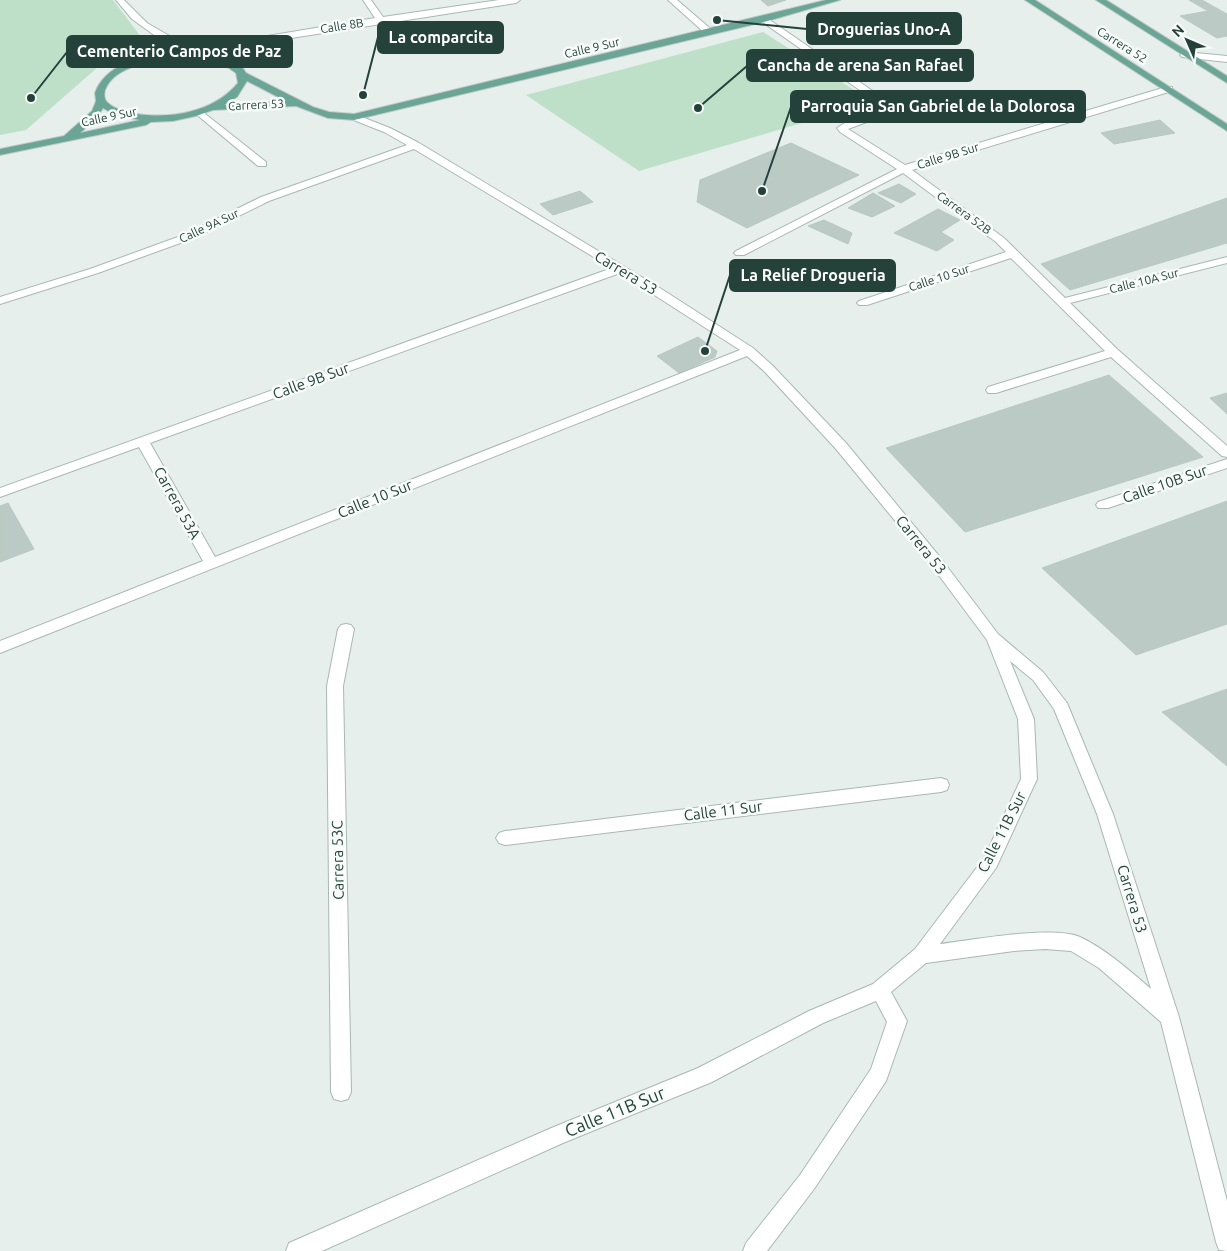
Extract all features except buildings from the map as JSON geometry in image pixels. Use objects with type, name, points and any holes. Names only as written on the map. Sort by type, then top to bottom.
[{"type":"main road","name":"Calle 9 Sur","points":[[354,117],[764,20],[836,0]]},
{"type":"main road","name":"Carrera 52","points":[[1029,0],[1227,128]]},
{"type":"main road","name":"Carrera 52","points":[[1100,0],[1227,80]]},
{"type":"main road","name":"Carrera 53","points":[[159,58],[196,55],[230,63],[242,75],[299,103],[328,115],[354,117]]},
{"type":"main road","name":"Calle 9 Sur","points":[[66,138],[92,118],[99,108],[101,101],[99,92],[108,78],[129,66],[159,58]]},
{"type":"main road","points":[[101,101],[113,111],[125,115],[157,119],[199,112],[213,108],[234,96],[243,82],[242,75]]},
{"type":"main road","name":"Carrera 53","points":[[213,108],[299,103]]},
{"type":"main road","name":"Calle 9 Sur","points":[[0,152],[157,119]]},
{"type":"street","points":[[120,0],[138,18],[166,39],[196,55]]},
{"type":"street","points":[[367,0],[381,20]]},
{"type":"street","name":"Calle 8B","points":[[196,55],[225,46],[516,0]]},
{"type":"street","points":[[672,0],[709,32]]},
{"type":"street","name":"Carrera 52B","points":[[764,20],[888,104],[889,110],[846,126],[842,128],[843,130],[904,169],[1014,253],[1113,352],[1227,453]]},
{"type":"street","points":[[159,58],[166,39]]},
{"type":"street","points":[[1186,55],[1227,59]]},
{"type":"street","name":"Calle 9B Sur","points":[[740,253],[904,169],[1169,89]]},
{"type":"street","points":[[199,112],[262,164]]},
{"type":"street","name":"Carrera 53","points":[[354,117],[387,130],[415,145],[621,270],[749,351],[769,369],[841,446],[934,559],[992,638],[1038,676],[1061,707],[1105,814],[1169,1017],[1227,1242]]},
{"type":"street","name":"Calle 9A Sur","points":[[0,301],[94,271],[190,236],[265,199],[415,145]]},
{"type":"street","name":"Calle 10 Sur","points":[[863,303],[1014,253]]},
{"type":"street","name":"Calle 10A Sur","points":[[1062,302],[1227,260]]},
{"type":"street","name":"Calle 9B Sur","points":[[0,493],[621,270]]},
{"type":"street","name":"Calle 10 Sur","points":[[0,647],[749,351]]},
{"type":"street","points":[[992,390],[1113,352]]},
{"type":"street","name":"Carrera 53A","points":[[143,442],[212,564]]},
{"type":"street","name":"Calle 10B Sur","points":[[1103,505],[1227,463]]},
{"type":"street","name":"Carrera 53C","points":[[341,1092],[335,686],[346,628]]},
{"type":"street","name":"Calle 11B Sur","points":[[297,1251],[556,1136],[705,1075],[816,1017],[880,990],[922,955],[990,863],[1029,779],[1026,719],[992,638]]},
{"type":"street","name":"Calle 11 Sur","points":[[505,838],[941,785]]},
{"type":"street","points":[[922,955],[1014,942],[1045,941],[1074,944],[1106,962],[1169,1017]]},
{"type":"street","points":[[754,1251],[808,1182],[879,1074],[898,1022],[880,990]]},
{"type":"green space","points":[[0,0],[113,0],[145,42],[132,54],[98,67],[26,130],[0,135]]},
{"type":"green space","points":[[763,32],[873,102],[639,171],[526,95]]},
{"type":"place","name":"Droguerias Uno-A","points":[[717,20]]},
{"type":"place","name":"La comparcita","points":[[363,95]]},
{"type":"place","name":"Cementerio Campos de Paz","points":[[31,98]]},
{"type":"place","name":"Cancha de arena San Rafael","points":[[698,108]]},
{"type":"place","name":"Parroquia San Gabriel de la Dolorosa","points":[[762,191]]},
{"type":"place","name":"La Relief Drogueria","points":[[705,351]]}]
